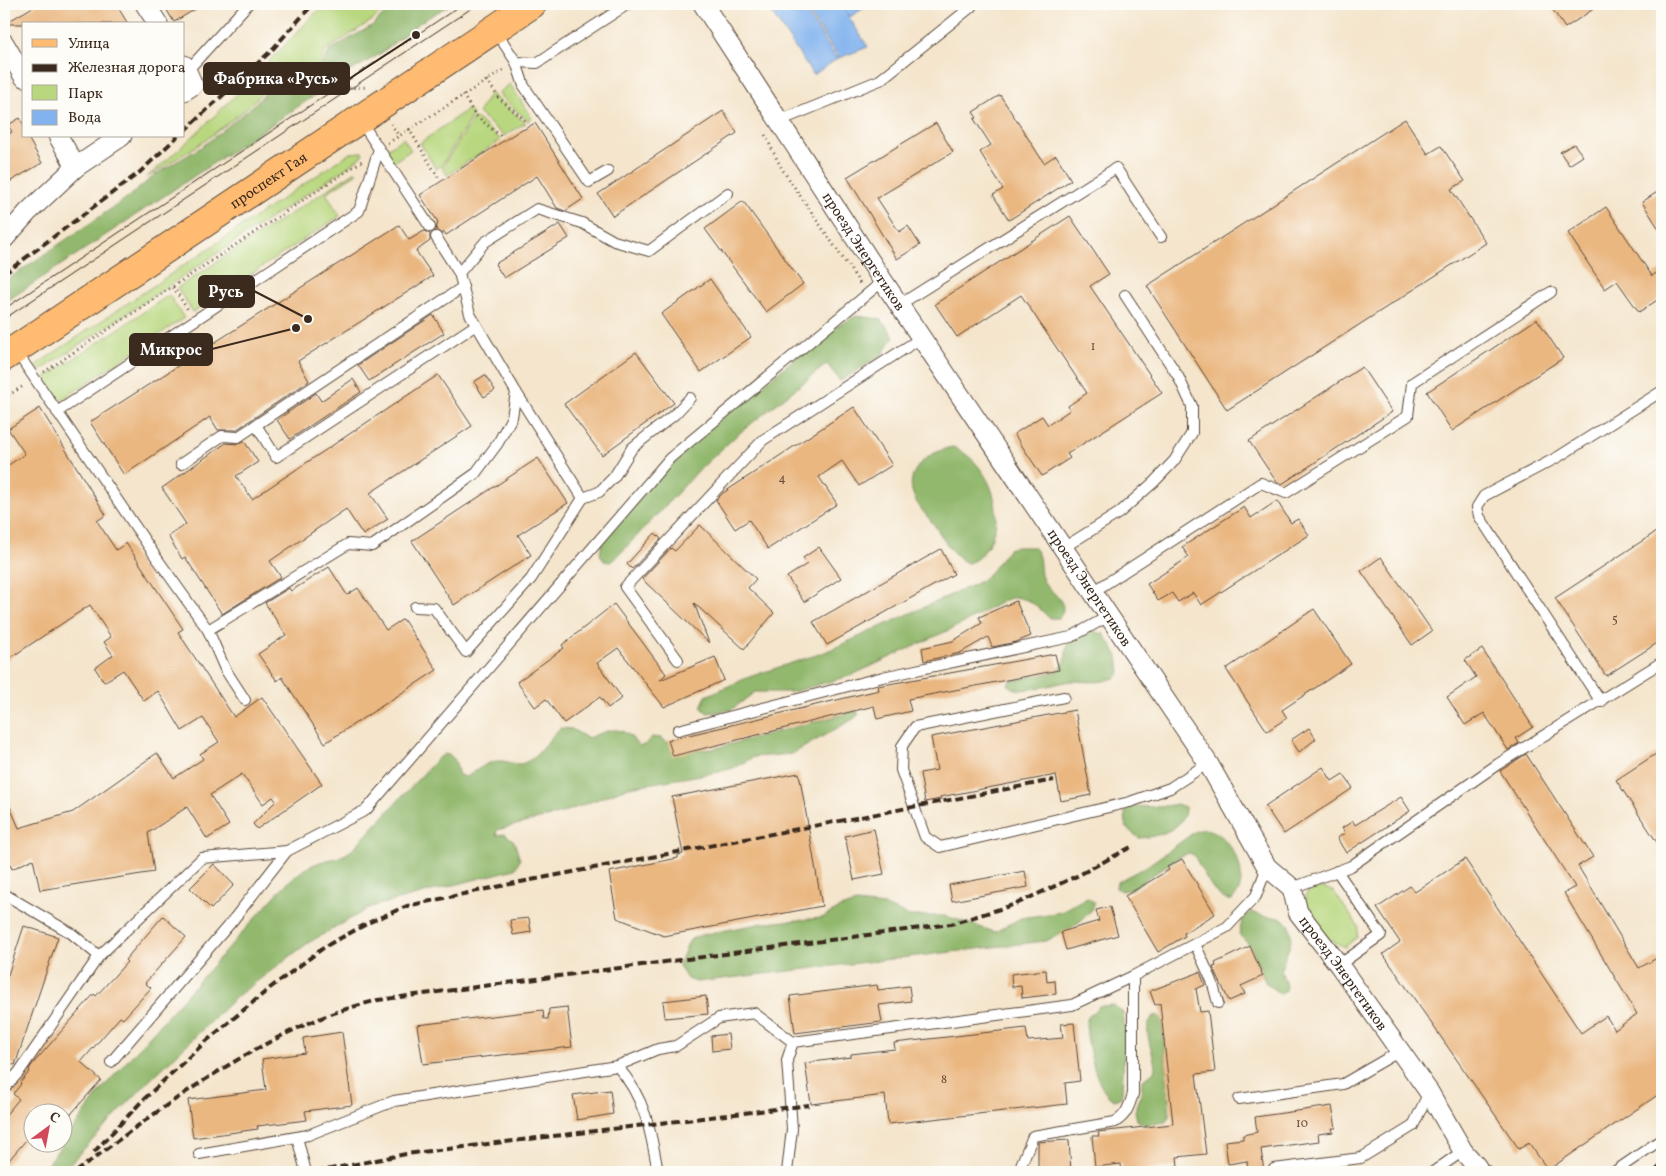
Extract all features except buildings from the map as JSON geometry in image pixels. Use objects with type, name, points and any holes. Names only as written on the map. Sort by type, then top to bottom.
[{"type":"main road","name":"проспект Гая","points":[[9,353],[532,4]]},
{"type":"street","points":[[146,4],[157,22]]},
{"type":"street","name":"проезд Энергетиков","points":[[703,4],[883,281],[1208,763],[1267,867],[1292,888],[1298,912],[1339,965],[1429,1092],[1462,1151],[1483,1170]]},
{"type":"street","points":[[4,43],[22,74]]},
{"type":"street","points":[[59,138],[76,167]]},
{"type":"street","points":[[4,239],[28,212],[76,167],[119,138]]},
{"type":"lane","points":[[187,78],[248,4]]},
{"type":"lane","points":[[516,62],[537,63],[628,4]]},
{"type":"lane","points":[[779,121],[880,80],[971,7]]},
{"type":"lane","points":[[494,29],[516,62],[524,86],[589,182],[608,171]]},
{"type":"lane","points":[[360,119],[430,227]]},
{"type":"lane","points":[[57,412],[194,319],[359,211],[379,149]]},
{"type":"lane","points":[[899,305],[1116,168],[1161,237]]},
{"type":"lane","points":[[459,273],[485,242],[537,209],[582,223],[614,241],[649,250],[728,193]]},
{"type":"lane","points":[[436,237],[459,273],[470,314],[476,325],[583,498]]},
{"type":"lane","points":[[4,1089],[18,1072],[99,956],[202,858],[287,851],[366,810],[670,458],[883,281]]},
{"type":"lane","points":[[181,464],[222,436],[238,437],[463,287]]},
{"type":"lane","points":[[1093,592],[1261,483],[1286,493],[1408,416],[1412,383],[1551,292]]},
{"type":"lane","points":[[1063,548],[1119,513],[1154,482],[1174,460],[1192,433],[1192,406],[1178,376],[1124,295]]},
{"type":"lane","points":[[256,425],[276,457],[476,325]]},
{"type":"lane","points":[[678,660],[625,587],[763,440],[921,338]]},
{"type":"lane","points":[[9,353],[34,378],[208,630],[225,669],[245,700]]},
{"type":"lane","points":[[1601,702],[1479,516],[1477,506],[1484,496],[1558,457],[1662,391]]},
{"type":"lane","points":[[208,630],[348,544],[372,546],[475,474],[498,443],[512,417],[516,392]]},
{"type":"lane","points":[[415,607],[434,608],[466,652],[531,579],[583,498],[599,492],[614,477],[632,448],[675,414],[690,398]]},
{"type":"lane","points":[[678,730],[883,677],[1071,637],[1109,616]]},
{"type":"lane","points":[[1292,888],[1351,866],[1498,764],[1601,702],[1662,662]]},
{"type":"lane","points":[[1064,697],[915,727],[902,746],[901,770],[925,838],[940,847],[1130,802],[1170,788],[1208,763]]},
{"type":"lane","points":[[111,1062],[233,920],[287,851]]},
{"type":"lane","points":[[200,1154],[308,1135],[394,1101],[617,1066],[658,1049],[676,1046],[719,1018],[728,1016],[754,1013],[793,1042],[1072,1005],[1227,928],[1256,896],[1267,867]]},
{"type":"lane","points":[[1337,871],[1381,936],[1339,965]]},
{"type":"lane","points":[[4,894],[71,933],[99,956]]},
{"type":"lane","points":[[1195,944],[1212,981],[1218,1003]]},
{"type":"lane","points":[[1015,1172],[1019,1170],[1033,1136],[1115,1122],[1122,1118],[1129,1108],[1133,1094],[1133,976]]},
{"type":"lane","points":[[787,1172],[792,1129],[787,1060],[793,1042]]},
{"type":"lane","points":[[1239,1099],[1343,1084],[1400,1051]]},
{"type":"lane","points":[[617,1066],[629,1080],[642,1102],[650,1124],[658,1172]]},
{"type":"lane","points":[[1274,1169],[1361,1158],[1413,1126],[1429,1092]]},
{"type":"lane","points":[[297,1137],[306,1172]]},
{"type":"lane","points":[[1614,1172],[1662,1139]]},
{"type":"lane","points":[[1433,1172],[1462,1151]]},
{"type":"path","points":[[4,398],[409,129],[516,62]]},
{"type":"path","points":[[187,78],[254,92],[368,87]]},
{"type":"path","points":[[487,80],[498,97],[528,123]]},
{"type":"path","points":[[464,95],[475,115],[502,137]]},
{"type":"path","points":[[409,129],[438,177]]},
{"type":"path","points":[[765,134],[782,169],[867,294]]},
{"type":"path","points":[[173,287],[194,319]]},
{"type":"green space","points":[[324,4],[390,4],[373,20],[326,50],[317,70],[311,76],[270,85],[246,109],[203,142],[146,178],[215,115]]},
{"type":"green space","points":[[395,4],[451,4],[419,23],[380,54],[318,90],[320,92],[4,303],[4,282],[130,196],[156,174],[203,146],[248,110],[271,88],[308,80],[311,89],[318,91],[313,88],[311,83],[330,50],[373,25]]},
{"type":"green space","points":[[510,84],[532,118],[528,121],[502,98],[499,92]]},
{"type":"green space","points":[[490,93],[526,123],[504,136],[478,113]]},
{"type":"green space","points":[[468,109],[473,115],[441,166],[436,169],[420,143]]},
{"type":"green space","points":[[475,117],[501,140],[447,175],[442,167]]},
{"type":"green space","points":[[403,138],[411,150],[392,163],[384,151]]},
{"type":"green space","points":[[362,152],[363,154],[352,164],[40,371],[36,365],[350,153]]},
{"type":"green space","points":[[356,171],[357,173],[326,193],[340,216],[193,312],[177,288]]},
{"type":"green space","points":[[169,295],[184,318],[60,401],[45,378]]},
{"type":"green space","points":[[856,316],[881,319],[894,337],[881,356],[840,381],[827,364],[737,435],[699,470],[617,557],[610,562],[604,561],[600,554],[602,543],[675,457],[827,332]]},
{"type":"green space","points":[[953,447],[966,454],[977,464],[992,490],[995,504],[996,519],[993,534],[987,547],[976,559],[967,563],[953,552],[920,508],[911,485],[912,477],[922,462],[937,452]]},
{"type":"green space","points":[[1033,547],[1038,554],[1044,583],[1057,596],[1063,606],[1059,618],[1049,618],[1037,606],[1027,600],[1015,597],[1005,600],[964,623],[850,676],[792,692],[755,692],[731,710],[707,713],[701,707],[706,696],[749,677],[825,652],[977,583],[990,573],[1008,549]]},
{"type":"green space","points":[[1092,631],[1104,634],[1118,656],[1120,672],[1118,676],[1106,681],[1073,681],[1021,690],[1008,685],[1010,681],[1055,672],[1064,663],[1068,644]]},
{"type":"green space","points":[[856,711],[859,714],[792,754],[754,757],[733,768],[719,772],[629,787],[562,813],[497,830],[496,835],[505,834],[514,841],[520,860],[515,869],[371,907],[308,943],[236,997],[149,1081],[62,1172],[42,1172],[55,1154],[72,1154],[72,1130],[102,1089],[284,886],[310,866],[340,857],[352,850],[438,758],[445,754],[452,757],[459,775],[466,777],[483,766],[496,761],[524,763],[534,757],[560,728],[572,729],[587,738],[608,731],[618,730],[629,735],[640,746],[644,745],[652,737],[661,738],[681,751],[712,749]]},
{"type":"green space","points":[[1177,804],[1185,807],[1184,815],[1181,821],[1169,831],[1139,838],[1126,828],[1125,812],[1132,806],[1159,807]]},
{"type":"green space","points":[[1204,829],[1214,832],[1223,839],[1237,858],[1241,881],[1239,891],[1232,900],[1220,896],[1215,891],[1194,855],[1189,853],[1181,856],[1130,890],[1121,891],[1116,888],[1117,882],[1147,866],[1196,831]]},
{"type":"green space","points":[[1322,887],[1334,892],[1358,926],[1357,937],[1345,947],[1327,937],[1305,902],[1305,896],[1308,892]]},
{"type":"green space","points":[[1087,897],[1094,902],[1093,908],[1089,913],[1066,931],[1045,941],[696,982],[687,979],[679,966],[691,939],[701,935],[763,923],[822,918],[840,908],[856,903],[885,906],[910,916],[946,916],[995,932],[1021,918],[1061,912]]},
{"type":"green space","points":[[1251,912],[1266,917],[1280,917],[1289,924],[1291,940],[1282,966],[1286,986],[1283,993],[1280,994],[1266,983],[1251,947],[1239,934],[1243,917]]},
{"type":"green space","points":[[1114,1005],[1123,1013],[1125,1030],[1122,1093],[1121,1097],[1115,1100],[1108,1096],[1098,1079],[1088,1043],[1086,1024],[1088,1017],[1099,1006]]},
{"type":"green space","points":[[1154,1016],[1158,1016],[1162,1020],[1170,1115],[1166,1122],[1145,1125],[1137,1120],[1135,1111],[1141,1096],[1142,1081],[1154,1071],[1155,1067],[1148,1033],[1150,1021]]},
{"type":"water","points":[[766,4],[801,4],[837,59],[813,75]]},
{"type":"water","points":[[803,4],[870,4],[850,17],[845,11],[868,47],[839,58]]},
{"type":"tram line","points":[[4,309],[463,4]]},
{"type":"tram line","points":[[4,319],[478,4]]},
{"type":"railway","points":[[185,130],[271,51],[313,4]]},
{"type":"railway","points":[[4,274],[140,172],[176,138]]},
{"type":"railway","points":[[94,1152],[142,1101],[204,1043],[270,988],[326,946],[370,922],[407,906],[515,883],[1054,780]]},
{"type":"railway","points":[[76,1172],[167,1105],[233,1063],[300,1027],[345,1009],[378,1000],[951,924],[1016,904],[1079,875],[1131,847]]},
{"type":"railway","points":[[316,1172],[406,1154],[809,1105]]},
{"type":"railway","points":[[1654,1172],[1662,1165]]},
{"type":"place","name":"Фабрика «Русь»","points":[[416,35]]},
{"type":"place","name":"Русь","points":[[308,319]]},
{"type":"place","name":"Микрос","points":[[296,328]]}]
